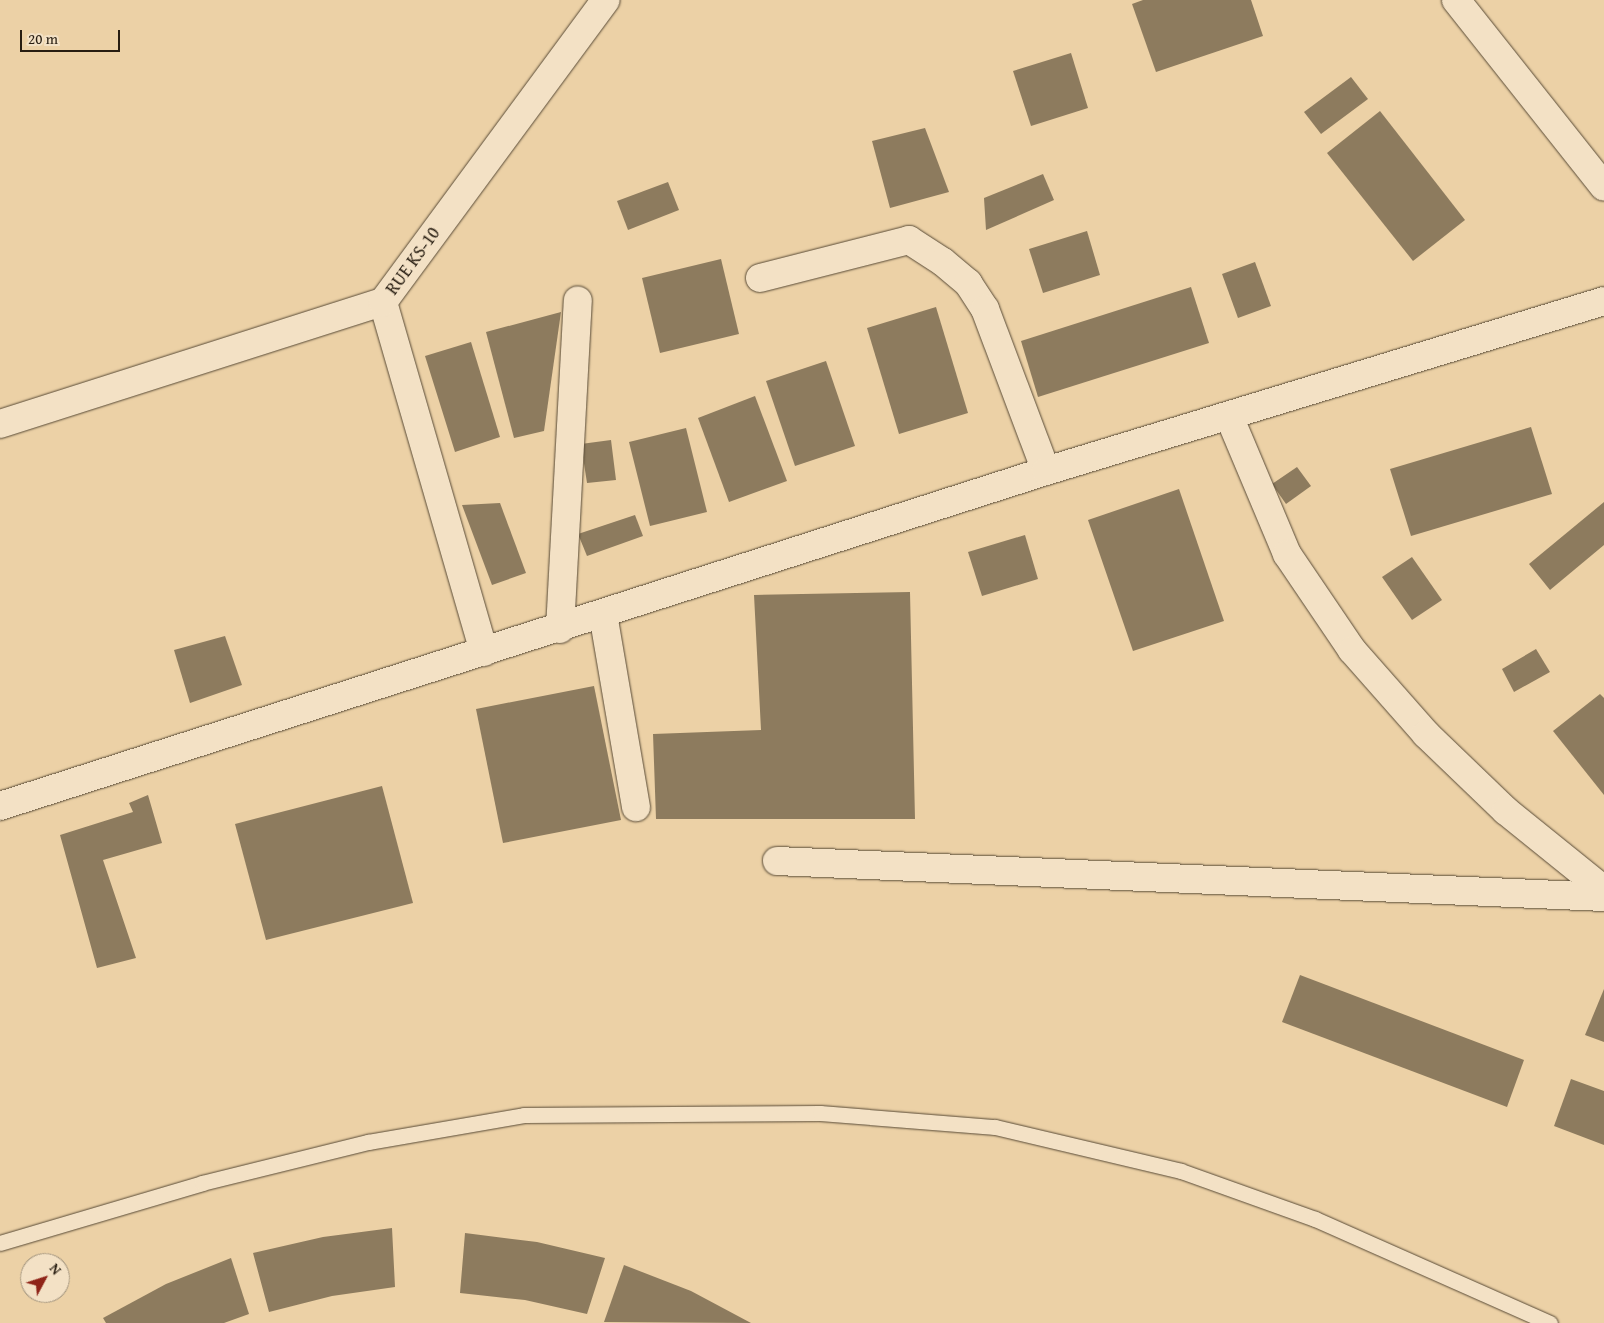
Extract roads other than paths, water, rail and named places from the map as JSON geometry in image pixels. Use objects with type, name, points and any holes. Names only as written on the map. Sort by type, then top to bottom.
[{"type":"street","name":"RUE KS-10","points":[[484,652],[383,302],[606,0]]},
{"type":"street","points":[[1460,1],[1604,187]]},
{"type":"street","points":[[760,278],[909,240],[936,258],[968,283],[985,310],[1046,471]]},
{"type":"street","points":[[560,629],[578,300]]},
{"type":"street","points":[[0,806],[560,629],[1046,471],[1604,301]]},
{"type":"street","points":[[0,424],[383,302]]},
{"type":"street","points":[[1229,416],[1288,554],[1352,650],[1426,734],[1506,811],[1604,890]]},
{"type":"street","points":[[603,614],[636,806]]},
{"type":"street","points":[[777,861],[1604,897]]},
{"type":"lane","points":[[0,1243],[202,1183],[368,1142],[524,1115],[820,1113],[995,1127],[1181,1171],[1315,1219],[1550,1323]]}]
